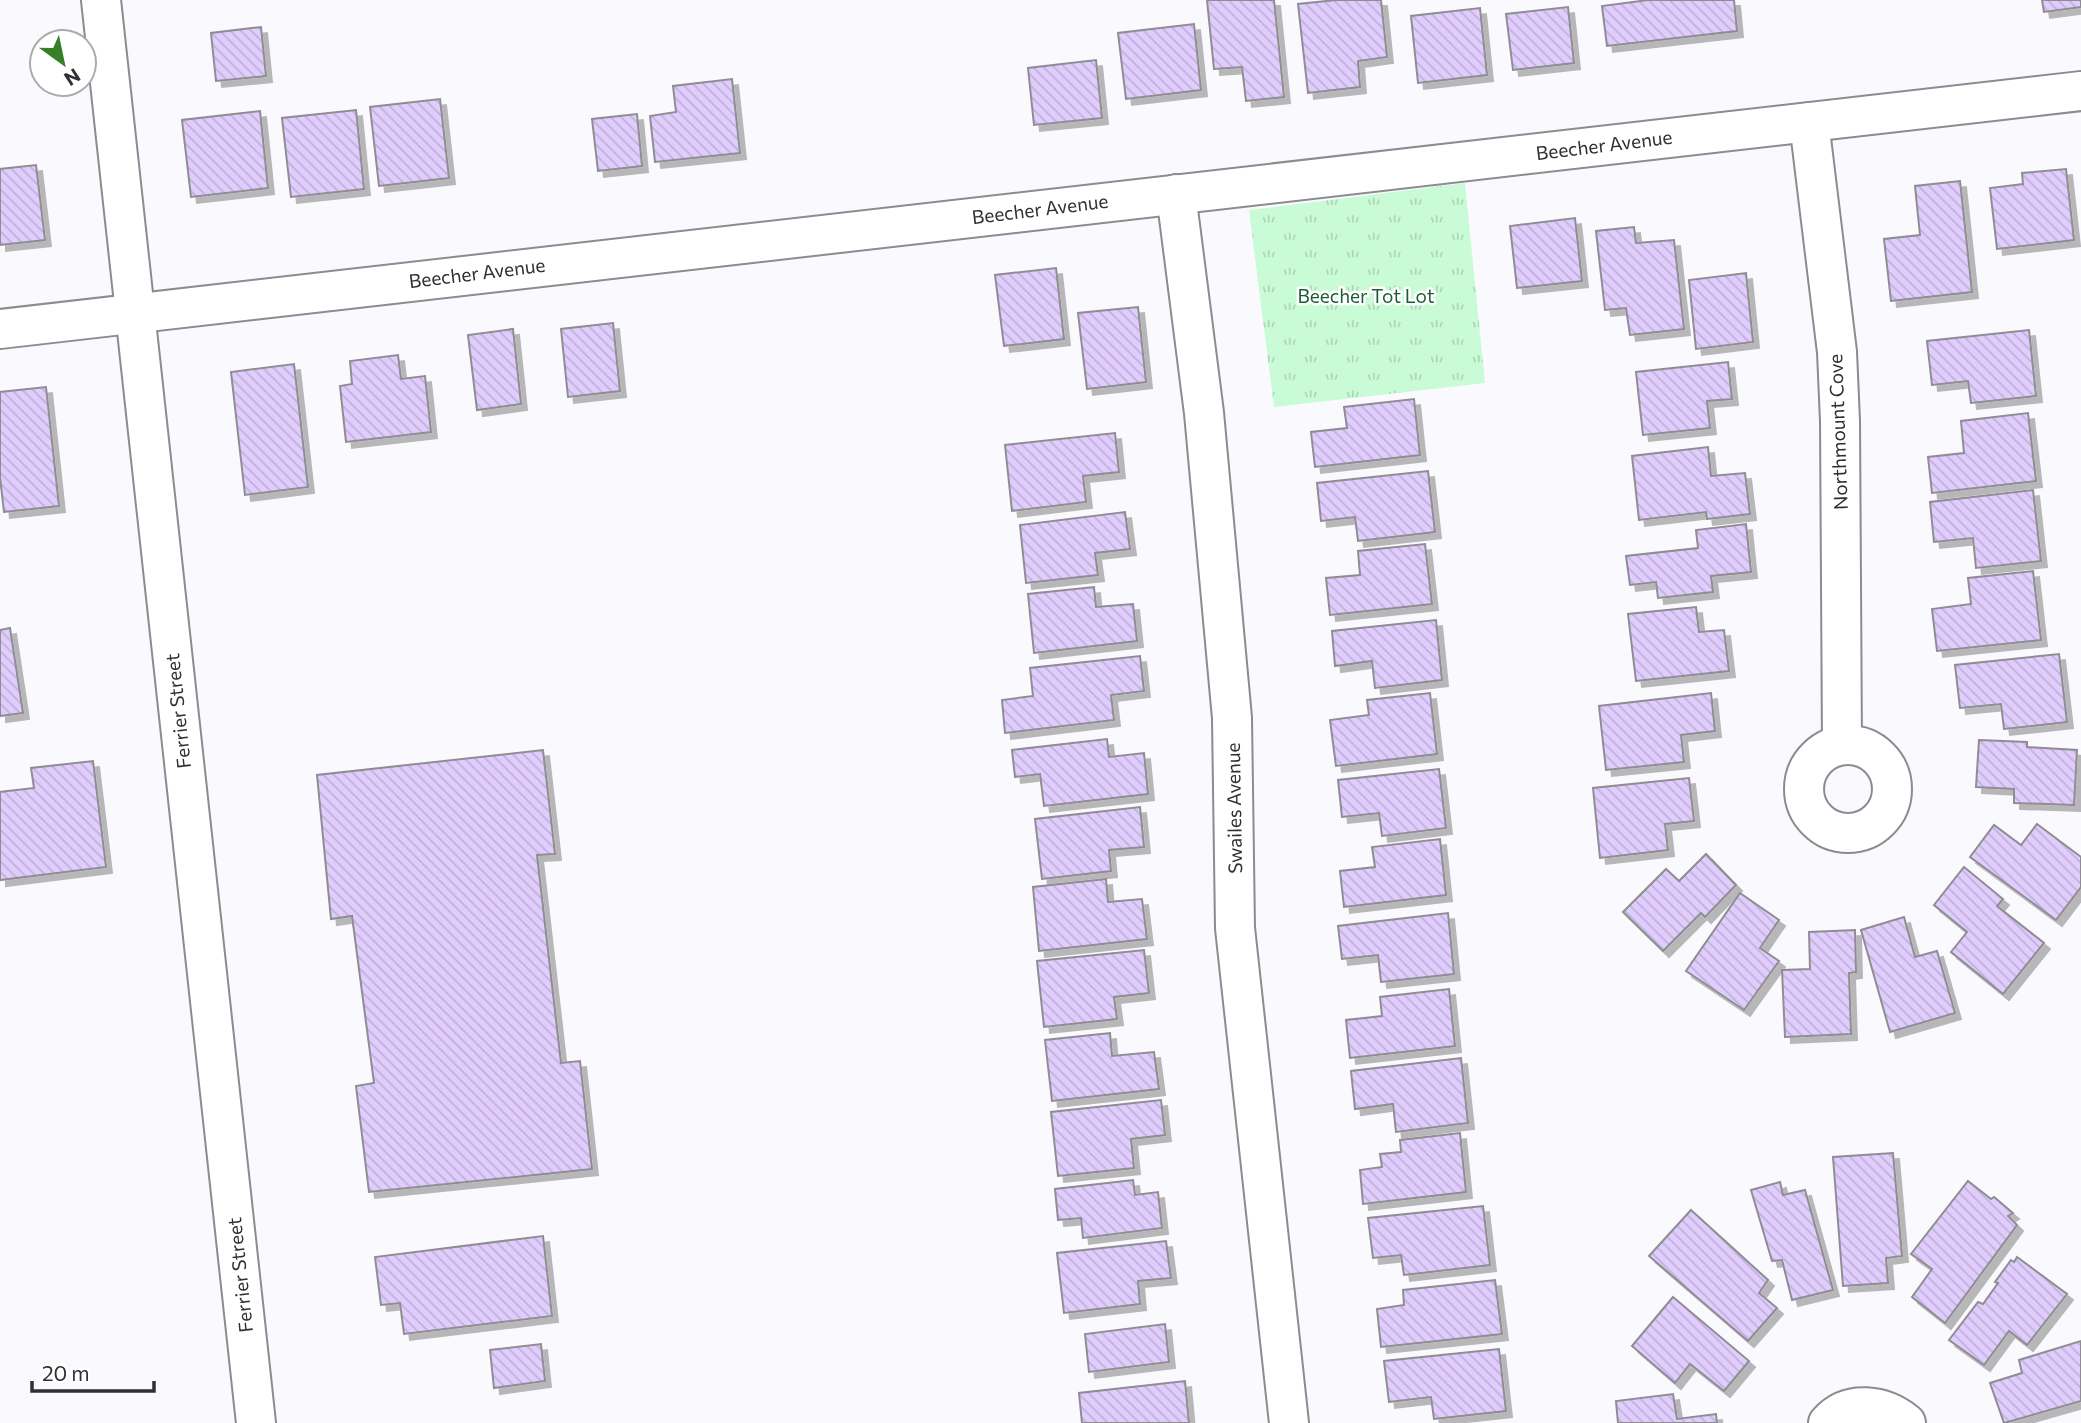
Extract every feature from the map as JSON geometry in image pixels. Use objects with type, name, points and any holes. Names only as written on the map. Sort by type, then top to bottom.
[{"type":"street","name":"Ferrier Street","points":[[101,0],[256,1423]]},
{"type":"street","name":"Beecher Avenue","points":[[0,328],[2081,91]]},
{"type":"street","name":"Northmount Cove","points":[[1809,122],[1836,352],[1840,421],[1842,744]]},
{"type":"street","name":"Swailes Avenue","points":[[1176,194],[1204,412],[1232,718],[1236,928],[1289,1423]]},
{"type":"street","points":[[1828,1423],[1849,1409],[1868,1406],[1894,1413],[1906,1423]]},
{"type":"green space","name":"Beecher Tot Lot","points":[[1465,183],[1485,383],[1274,407],[1249,210]]},
{"type":"building","points":[[1207,0],[1274,0],[1284,97],[1246,101],[1242,67],[1214,69]]},
{"type":"building","points":[[1336,0],[1381,0],[1387,57],[1358,61],[1360,87],[1308,93],[1298,4]]},
{"type":"building","points":[[1648,0],[1734,0],[1737,31],[1607,46],[1602,6]]},
{"type":"building","points":[[2042,0],[2081,0],[2081,7],[2044,12]]},
{"type":"building","points":[[1568,7],[1574,63],[1513,70],[1506,14]]},
{"type":"building","points":[[1480,8],[1487,75],[1418,83],[1411,16]]},
{"type":"building","points":[[1194,24],[1201,90],[1126,99],[1118,33]]},
{"type":"building","points":[[261,27],[266,76],[216,81],[211,33]]},
{"type":"building","points":[[1096,60],[1102,118],[1034,125],[1028,68]]},
{"type":"building","points":[[732,79],[740,153],[655,162],[650,116],[676,112],[673,86]]},
{"type":"building","points":[[440,99],[449,178],[379,186],[370,107]]},
{"type":"building","points":[[356,110],[364,189],[291,197],[282,118]]},
{"type":"building","points":[[260,111],[268,188],[191,197],[182,120]]},
{"type":"building","points":[[637,114],[642,166],[598,171],[592,119]]},
{"type":"building","points":[[36,165],[45,240],[0,245],[0,169]]},
{"type":"building","points":[[2066,169],[2074,240],[1997,249],[1990,188],[2023,184],[2022,173]]},
{"type":"building","points":[[1960,181],[1972,292],[1891,301],[1884,239],[1920,235],[1915,186]]},
{"type":"building","points":[[1575,218],[1582,281],[1517,288],[1510,226]]},
{"type":"building","points":[[1634,227],[1636,243],[1674,240],[1684,329],[1630,335],[1626,308],[1605,310],[1596,231]]},
{"type":"building","points":[[1056,268],[1064,339],[1004,346],[995,275]]},
{"type":"building","points":[[1746,273],[1753,342],[1696,349],[1689,280]]},
{"type":"building","points":[[1138,307],[1146,382],[1087,389],[1078,313]]},
{"type":"building","points":[[613,323],[620,391],[568,397],[561,329]]},
{"type":"building","points":[[513,329],[521,404],[477,410],[468,335]]},
{"type":"building","points":[[2029,330],[2036,396],[1971,403],[1968,381],[1932,385],[1927,341]]},
{"type":"building","points":[[398,355],[401,379],[425,376],[431,432],[346,442],[340,386],[352,384],[350,361]]},
{"type":"building","points":[[1728,362],[1732,399],[1707,401],[1710,428],[1643,435],[1636,372]]},
{"type":"building","points":[[294,364],[308,487],[245,495],[231,372]]},
{"type":"building","points":[[46,387],[59,506],[4,512],[0,477],[0,392]]},
{"type":"building","points":[[1414,399],[1420,455],[1315,467],[1311,432],[1347,428],[1344,407]]},
{"type":"building","points":[[2028,413],[2036,481],[1932,493],[1928,457],[1964,453],[1961,421]]},
{"type":"building","points":[[1115,433],[1119,472],[1083,476],[1086,502],[1012,511],[1005,445]]},
{"type":"building","points":[[1708,447],[1711,476],[1745,473],[1750,514],[1707,519],[1706,512],[1639,520],[1632,456]]},
{"type":"building","points":[[1428,471],[1435,532],[1358,541],[1355,517],[1321,521],[1317,483]]},
{"type":"building","points":[[2033,490],[2041,561],[1976,568],[1973,538],[1934,542],[1930,502]]},
{"type":"building","points":[[1125,512],[1130,549],[1095,553],[1098,575],[1026,583],[1020,525]]},
{"type":"building","points":[[1746,524],[1751,572],[1711,576],[1713,592],[1658,598],[1656,582],[1630,585],[1626,556],[1698,548],[1696,530]]},
{"type":"building","points":[[1425,544],[1432,604],[1330,615],[1326,578],[1360,575],[1358,551]]},
{"type":"building","points":[[2033,571],[2041,640],[1937,651],[1932,609],[1971,604],[1968,578]]},
{"type":"building","points":[[1094,587],[1096,607],[1133,604],[1137,641],[1034,653],[1028,594]]},
{"type":"building","points":[[1696,607],[1699,632],[1724,630],[1729,671],[1636,681],[1628,614]]},
{"type":"building","points":[[1436,620],[1442,680],[1375,688],[1372,661],[1335,666],[1332,631]]},
{"type":"building","points":[[10,628],[23,713],[0,716],[0,630]]},
{"type":"building","points":[[2059,654],[2067,722],[2004,729],[2001,704],[1960,708],[1955,665]]},
{"type":"building","points":[[1140,656],[1144,691],[1111,695],[1114,720],[1005,733],[1002,700],[1033,696],[1030,668]]},
{"type":"building","points":[[1430,693],[1437,754],[1336,766],[1330,720],[1369,715],[1367,700]]},
{"type":"building","points":[[1711,693],[1715,731],[1681,735],[1684,762],[1606,770],[1599,706]]},
{"type":"building","points":[[1107,739],[1109,757],[1144,753],[1148,794],[1044,806],[1040,774],[1015,777],[1012,750]]},
{"type":"building","points":[[1979,740],[2027,742],[2027,747],[2077,750],[2074,805],[2014,803],[2014,789],[1976,787]]},
{"type":"building","points":[[543,750],[555,854],[537,855],[561,1063],[580,1061],[592,1169],[369,1192],[356,1086],[374,1083],[352,916],[331,919],[317,775]]},
{"type":"building","points":[[93,761],[106,867],[0,880],[0,792],[34,788],[31,768]]},
{"type":"building","points":[[1439,769],[1446,828],[1382,836],[1379,813],[1342,817],[1338,780]]},
{"type":"building","points":[[1689,778],[1694,821],[1665,824],[1668,850],[1600,858],[1593,788]]},
{"type":"building","points":[[1140,807],[1144,847],[1109,850],[1111,871],[1042,879],[1035,819]]},
{"type":"building","points":[[2037,824],[2081,857],[2081,887],[2056,920],[1970,857],[1994,825],[2021,845]]},
{"type":"building","points":[[1440,839],[1446,895],[1344,907],[1340,871],[1375,867],[1372,847]]},
{"type":"building","points":[[1706,854],[1736,885],[1705,917],[1701,913],[1663,951],[1623,912],[1666,869],[1679,881]]},
{"type":"building","points":[[1964,867],[2003,899],[1997,906],[2044,943],[2003,994],[1951,952],[1967,932],[1934,905]]},
{"type":"building","points":[[1106,879],[1108,902],[1142,899],[1147,939],[1039,951],[1033,887]]},
{"type":"building","points":[[1740,893],[1779,920],[1760,948],[1779,961],[1744,1010],[1686,971]]},
{"type":"building","points":[[1448,913],[1454,974],[1381,982],[1378,955],[1342,959],[1338,926]]},
{"type":"building","points":[[1904,917],[1915,957],[1937,951],[1955,1013],[1890,1032],[1861,930]]},
{"type":"building","points":[[1855,930],[1856,972],[1849,973],[1851,1034],[1785,1037],[1782,970],[1810,969],[1809,932]]},
{"type":"building","points":[[1144,950],[1149,993],[1114,997],[1117,1019],[1044,1027],[1037,961]]},
{"type":"building","points":[[1449,989],[1455,1046],[1350,1058],[1346,1020],[1382,1016],[1380,997]]},
{"type":"building","points":[[1110,1033],[1112,1056],[1154,1052],[1159,1089],[1052,1101],[1045,1040]]},
{"type":"building","points":[[1461,1058],[1468,1123],[1396,1132],[1393,1104],[1355,1109],[1351,1071]]},
{"type":"building","points":[[1161,1100],[1165,1135],[1131,1139],[1134,1168],[1058,1176],[1051,1112]]},
{"type":"building","points":[[1460,1133],[1466,1192],[1363,1204],[1360,1170],[1382,1167],[1380,1154],[1401,1152],[1400,1140]]},
{"type":"building","points":[[1893,1153],[1902,1256],[1886,1258],[1888,1283],[1843,1286],[1833,1157]]},
{"type":"building","points":[[1133,1180],[1135,1195],[1158,1192],[1162,1228],[1083,1238],[1081,1218],[1058,1220],[1055,1189]]},
{"type":"building","points":[[1968,1181],[2013,1213],[2008,1216],[2017,1225],[1945,1323],[1912,1297],[1932,1269],[1911,1254]]},
{"type":"building","points":[[1780,1182],[1783,1195],[1805,1190],[1833,1290],[1792,1300],[1782,1260],[1772,1261],[1751,1190]]},
{"type":"building","points":[[1483,1206],[1490,1265],[1404,1275],[1401,1255],[1373,1258],[1368,1218]]},
{"type":"building","points":[[1691,1210],[1768,1280],[1759,1293],[1777,1308],[1748,1341],[1649,1256]]},
{"type":"building","points":[[543,1236],[552,1316],[404,1334],[400,1303],[381,1305],[375,1257]]},
{"type":"building","points":[[1166,1241],[1171,1278],[1138,1281],[1140,1304],[1064,1313],[1057,1253]]},
{"type":"building","points":[[2017,1257],[2067,1294],[2027,1345],[2009,1331],[1984,1365],[1949,1340],[1978,1302],[1983,1304],[1998,1283],[1995,1282],[2011,1260],[2014,1262]]},
{"type":"building","points":[[1495,1280],[1502,1334],[1381,1347],[1377,1309],[1404,1305],[1403,1290]]},
{"type":"building","points":[[1673,1297],[1749,1361],[1724,1391],[1690,1364],[1675,1383],[1632,1346]]},
{"type":"building","points":[[1165,1324],[1169,1362],[1089,1372],[1085,1334]]},
{"type":"building","points":[[2081,1341],[2081,1401],[2004,1423],[1990,1383],[2022,1373],[2019,1360]]},
{"type":"building","points":[[541,1344],[545,1381],[494,1388],[490,1350]]},
{"type":"building","points":[[1499,1349],[1506,1411],[1434,1419],[1431,1397],[1389,1402],[1384,1361]]},
{"type":"building","points":[[1185,1381],[1189,1423],[1082,1423],[1079,1393]]},
{"type":"building","points":[[1673,1394],[1677,1419],[1716,1414],[1717,1423],[1618,1423],[1616,1401]]}]
